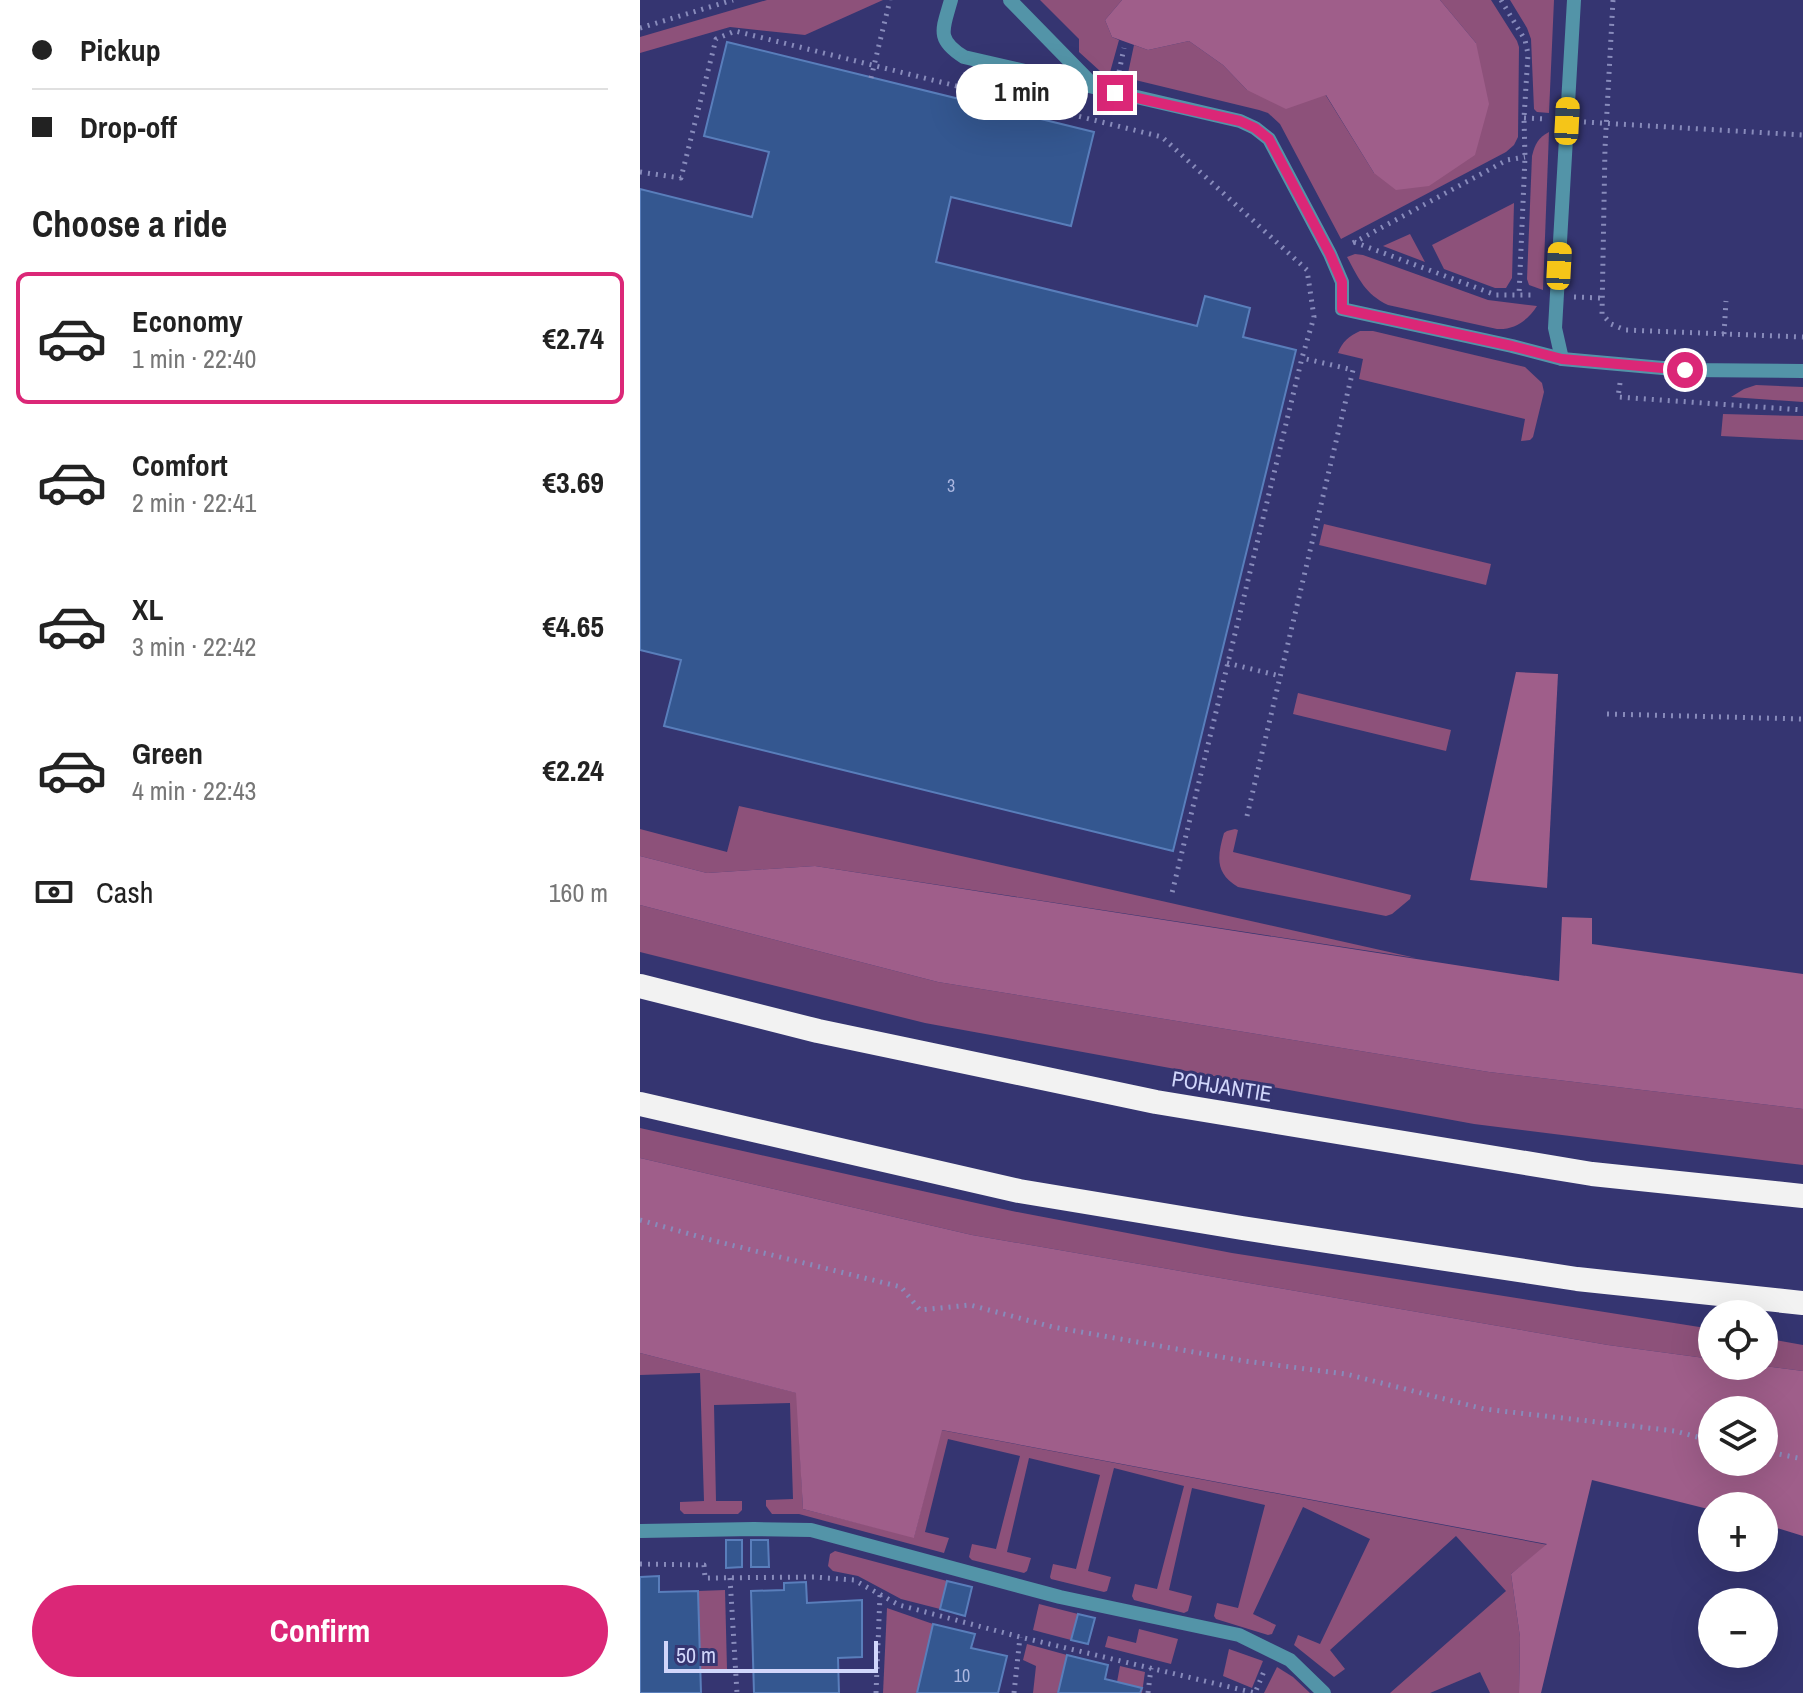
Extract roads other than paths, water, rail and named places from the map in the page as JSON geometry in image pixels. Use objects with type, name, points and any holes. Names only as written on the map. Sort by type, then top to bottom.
[{"type":"highway","name":"POHJANTIE","points":[[640,986],[818,1031],[1156,1102],[1592,1174],[1803,1196]]},
{"type":"highway","points":[[640,1104],[1019,1191],[1803,1315]]},
{"type":"highway","points":[[1577,1279],[1803,1303]]},
{"type":"lane","points":[[951,0],[943,27],[944,39],[950,48],[964,57],[1240,121],[1269,139],[1330,254],[1342,282],[1342,309],[1562,359],[1685,370],[1803,371]]},
{"type":"lane","points":[[1010,0],[1095,88]]},
{"type":"lane","points":[[1562,359],[1555,328],[1574,0]]},
{"type":"lane","points":[[640,1531],[811,1530],[1060,1597],[1239,1635],[1290,1660],[1324,1693]]}]
